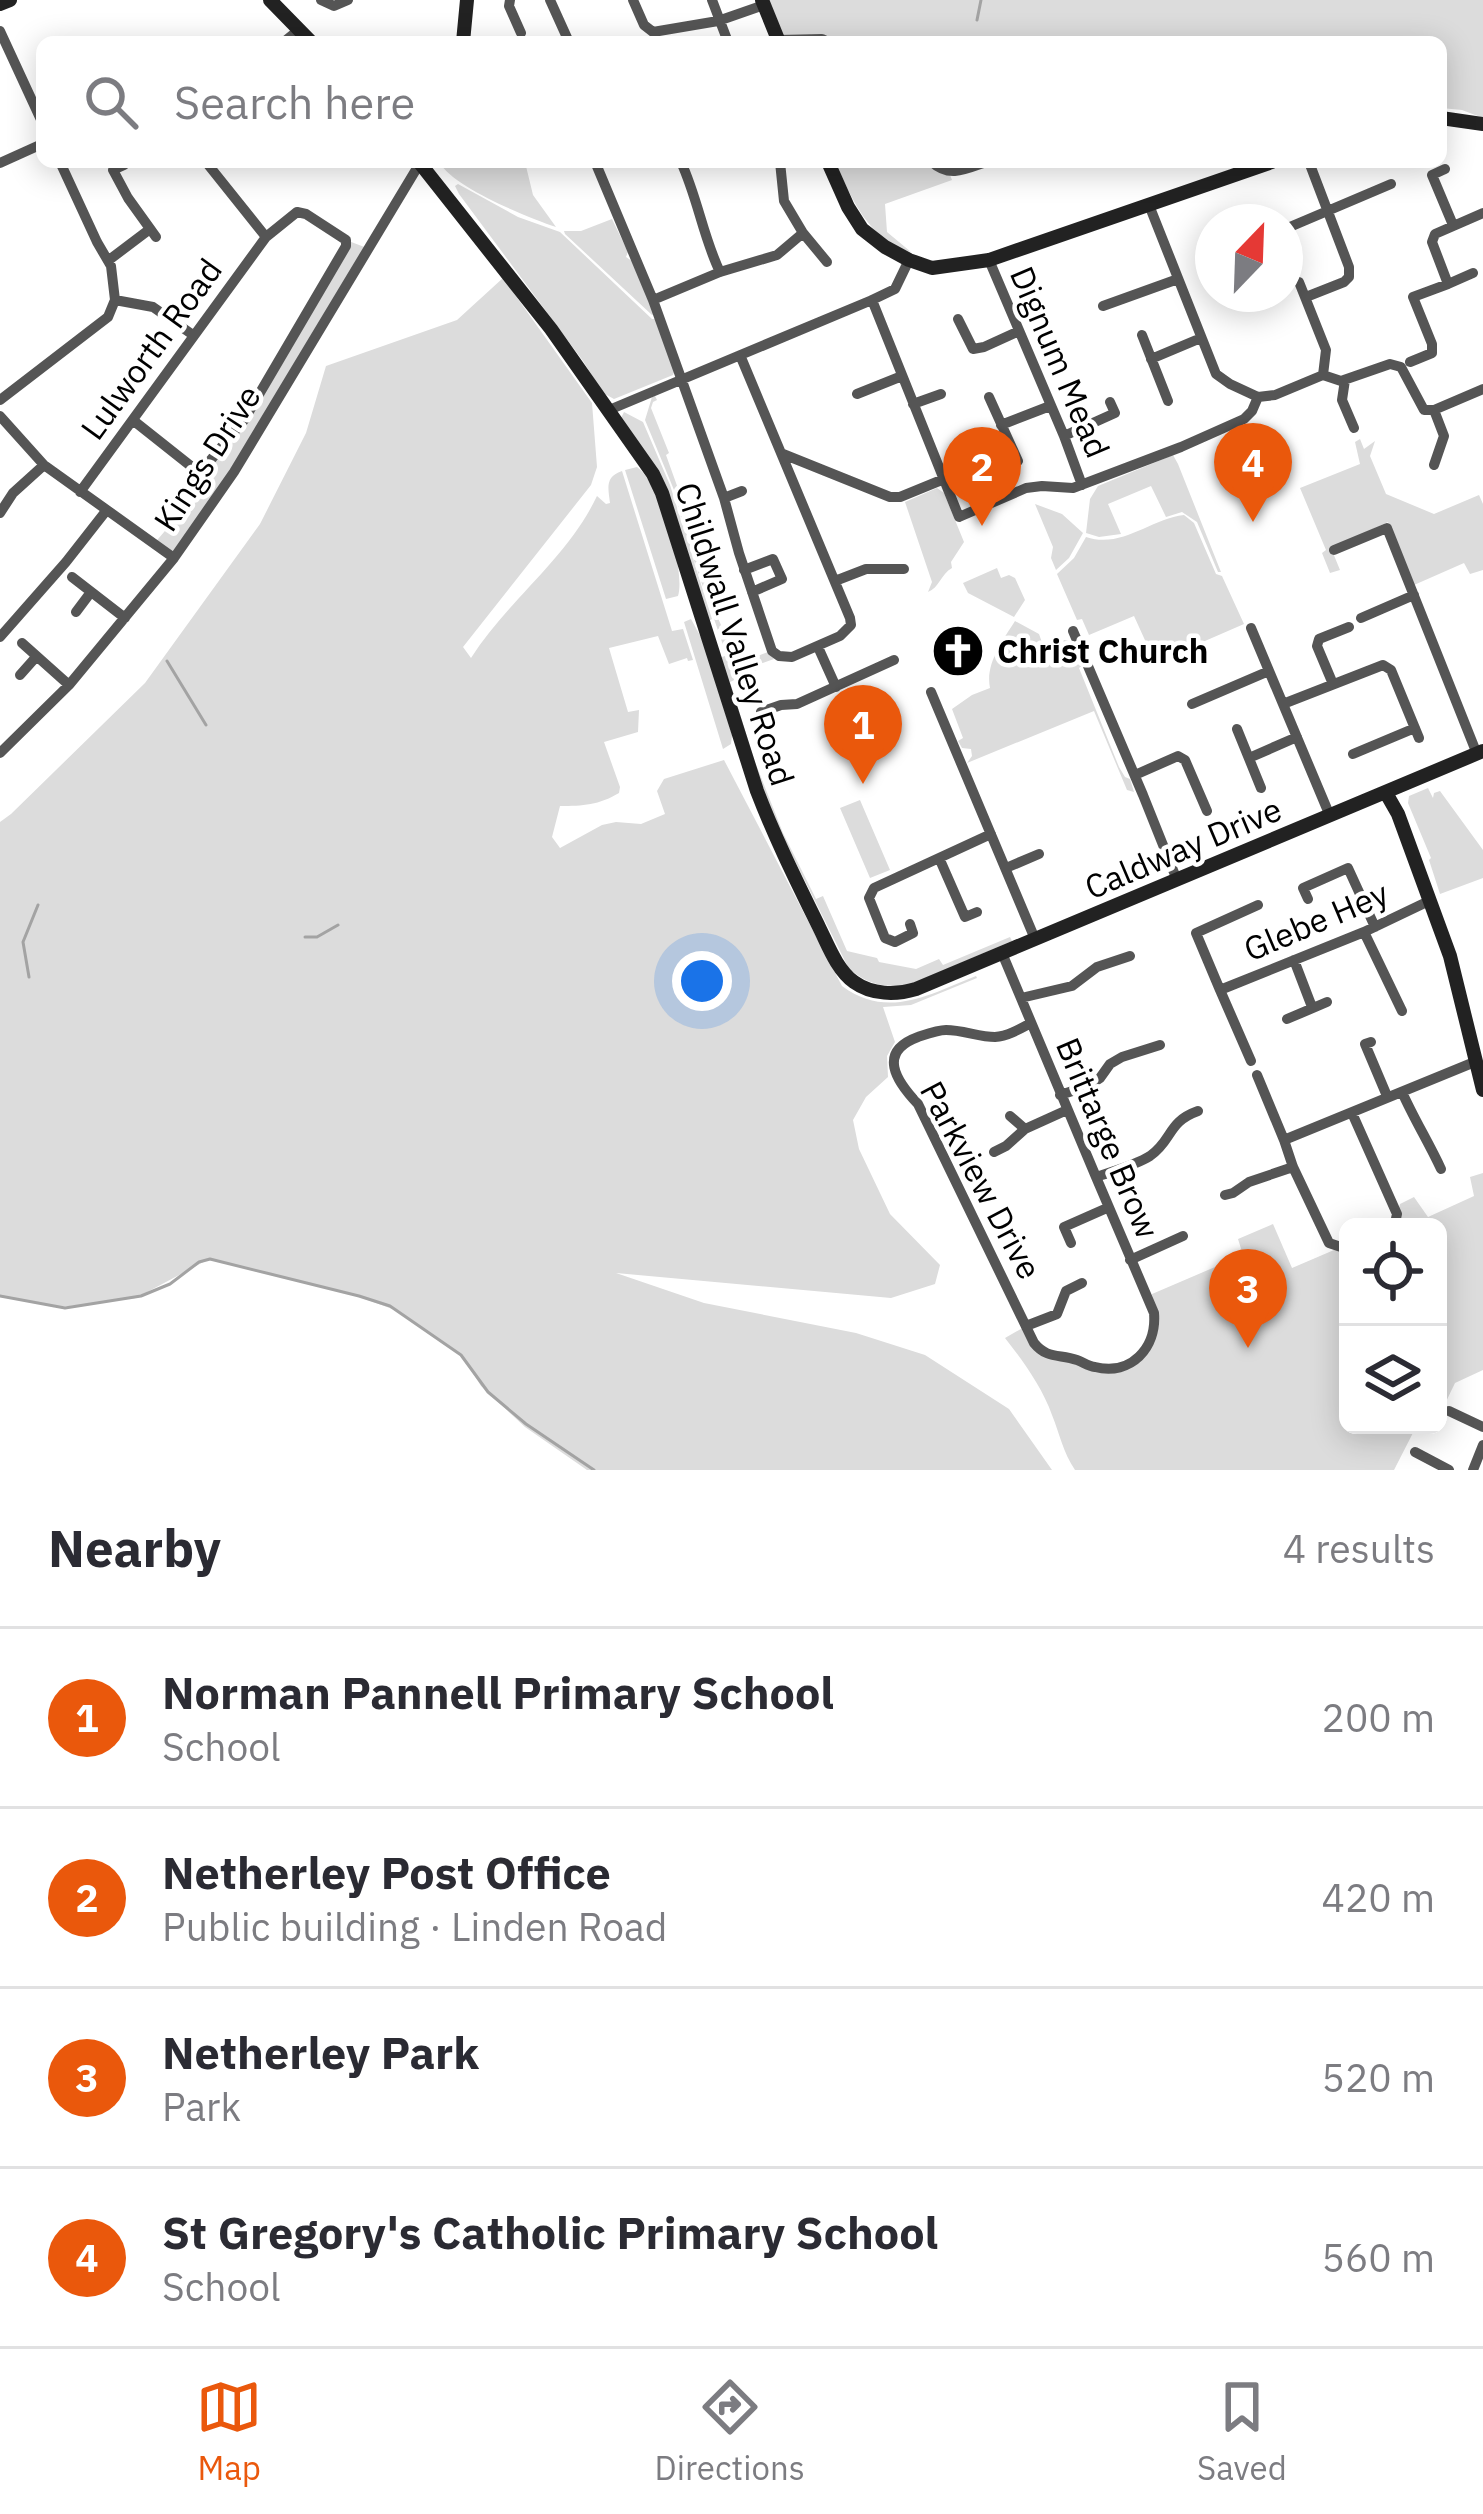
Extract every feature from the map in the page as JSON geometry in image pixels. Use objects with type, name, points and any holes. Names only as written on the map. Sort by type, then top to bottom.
[{"type":"main road","points":[[0,4],[10,0]]},
{"type":"main road","points":[[270,0],[306,36]]},
{"type":"main road","points":[[464,36],[467,0]]},
{"type":"main road","points":[[763,2],[777,36]]},
{"type":"main road","points":[[1447,119],[1483,124]]},
{"type":"main road","name":"Childwall Valley Road","points":[[425,168],[551,329],[653,474],[741,748],[774,835],[848,977],[868,989],[904,993]]},
{"type":"main road","points":[[831,168],[862,229],[884,248],[932,268],[989,260],[1255,168]]},
{"type":"main road","name":"Caldway Drive","points":[[904,993],[1480,753]]},
{"type":"main road","points":[[1386,793],[1431,900],[1462,997],[1483,1090]]},
{"type":"street","points":[[321,0],[334,6],[348,0]]},
{"type":"street","points":[[510,0],[521,33]]},
{"type":"street","points":[[550,0],[566,36]]},
{"type":"street","points":[[633,0],[652,32],[718,21],[763,2]]},
{"type":"street","points":[[712,0],[725,36]]},
{"type":"street","points":[[0,32],[36,106]]},
{"type":"street","points":[[0,164],[36,147]]},
{"type":"street","points":[[0,400],[108,317],[116,300],[109,260],[63,168]]},
{"type":"street","points":[[109,260],[153,233],[128,198],[113,170],[117,168]]},
{"type":"street","points":[[134,421],[192,467],[208,462],[244,420],[346,246],[346,240],[297,212],[266,237],[211,168]]},
{"type":"street","name":"Kings Drive","points":[[0,753],[69,685],[174,558],[234,472],[416,168]]},
{"type":"street","points":[[598,168],[653,300],[724,498],[772,651],[791,657],[840,636],[850,618],[740,356]]},
{"type":"street","points":[[684,168],[695,194],[705,242],[720,272]]},
{"type":"street","points":[[781,168],[784,201],[827,262]]},
{"type":"street","points":[[938,168],[956,172],[968,168]]},
{"type":"street","points":[[1306,297],[1349,277],[1311,168]]},
{"type":"street","points":[[1445,169],[1432,176],[1453,225]]},
{"type":"street","points":[[1303,222],[1391,184]]},
{"type":"street","points":[[1148,205],[1216,374],[1230,384],[1258,397],[1324,375],[1345,380],[1396,364],[1422,407],[1434,410],[1483,389]]},
{"type":"street","points":[[1448,284],[1432,242],[1435,234],[1483,213]]},
{"type":"street","points":[[653,300],[777,254],[803,232]]},
{"type":"street","name":"Lulworth Road","points":[[80,492],[266,237]]},
{"type":"street","points":[[609,410],[895,289],[909,260]]},
{"type":"street","name":"Dignum Mead","points":[[989,260],[1082,485]]},
{"type":"street","points":[[1410,362],[1432,352],[1413,297],[1473,273]]},
{"type":"street","points":[[1102,306],[1178,279]]},
{"type":"street","points":[[1303,291],[1326,350],[1324,375]]},
{"type":"street","points":[[116,300],[153,308],[194,335]]},
{"type":"street","points":[[872,300],[959,517],[1026,488],[1073,488],[1181,447],[1244,419],[1258,397]]},
{"type":"street","points":[[958,319],[973,349],[1019,331]]},
{"type":"street","points":[[1142,334],[1168,401]]},
{"type":"street","points":[[1151,359],[1201,338]]},
{"type":"street","points":[[857,394],[902,376]]},
{"type":"street","points":[[1345,380],[1342,400],[1354,428]]},
{"type":"street","points":[[914,404],[940,394]]},
{"type":"street","points":[[989,397],[1018,461]]},
{"type":"street","points":[[1064,436],[1115,413],[1110,402]]},
{"type":"street","points":[[1000,425],[1049,406]]},
{"type":"street","points":[[1434,410],[1444,436],[1434,465]]},
{"type":"street","points":[[0,416],[44,465],[174,558]]},
{"type":"street","points":[[783,454],[890,497],[944,478]]},
{"type":"street","points":[[0,513],[13,493],[44,465]]},
{"type":"street","points":[[724,498],[742,490]]},
{"type":"street","points":[[0,638],[106,511]]},
{"type":"street","points":[[1334,550],[1387,528],[1480,753]]},
{"type":"street","points":[[744,570],[773,560],[782,579],[752,592]]},
{"type":"street","points":[[835,581],[866,569],[904,569]]},
{"type":"street","points":[[72,578],[125,618]]},
{"type":"street","points":[[76,612],[91,592]]},
{"type":"street","points":[[1361,618],[1414,595]]},
{"type":"street","points":[[1333,683],[1318,639],[1349,627]]},
{"type":"street","points":[[1250,628],[1330,816]]},
{"type":"street","points":[[1072,631],[1177,880]]},
{"type":"street","points":[[22,643],[69,685]]},
{"type":"street","points":[[818,647],[836,687]]},
{"type":"street","points":[[20,675],[36,656]]},
{"type":"street","points":[[761,712],[797,704],[895,660]]},
{"type":"street","points":[[1283,704],[1383,665],[1391,670],[1417,733],[1353,754]]},
{"type":"street","points":[[1192,704],[1269,671]]},
{"type":"street","points":[[931,692],[1035,939]]},
{"type":"street","points":[[1237,729],[1261,788]]},
{"type":"street","points":[[1249,758],[1297,737]]},
{"type":"street","points":[[1135,775],[1178,756],[1185,760],[1208,811]]},
{"type":"street","points":[[910,924],[913,933],[895,942],[885,938],[869,898],[874,888],[991,834]]},
{"type":"street","points":[[1006,868],[1039,854]]},
{"type":"street","points":[[940,860],[965,917],[977,912]]},
{"type":"street","points":[[1308,899],[1303,888],[1348,868],[1402,1011]]},
{"type":"street","name":"Glebe Hey","points":[[1220,990],[1431,900]]},
{"type":"street","name":"Glebe Hey","points":[[1251,1061],[1196,933],[1258,905]]},
{"type":"street","name":"Brittarge Brow","points":[[1002,953],[1154,1313],[1151,1344]]},
{"type":"street","points":[[1021,998],[1072,986],[1097,967],[1130,956]]},
{"type":"street","points":[[1294,960],[1312,1006]]},
{"type":"street","points":[[1286,1019],[1327,1002]]},
{"type":"street","name":"Parkview Drive","points":[[1031,1024],[993,1037],[944,1029],[912,1039],[898,1049],[895,1077],[918,1104],[1042,1353],[1095,1367],[1125,1366],[1151,1344]]},
{"type":"street","points":[[1371,1042],[1365,1044],[1387,1096]]},
{"type":"street","points":[[1060,1095],[1088,1086],[1122,1057],[1160,1045]]},
{"type":"street","points":[[1284,1140],[1477,1060]]},
{"type":"street","points":[[1257,1076],[1329,1243],[1339,1246]]},
{"type":"street","points":[[1402,1093],[1441,1169]]},
{"type":"street","points":[[994,1152],[1025,1129],[1067,1111]]},
{"type":"street","points":[[1096,1178],[1154,1154],[1174,1125],[1198,1111]]},
{"type":"street","points":[[1352,1113],[1396,1218]]},
{"type":"street","points":[[1010,1116],[1025,1129]]},
{"type":"street","points":[[1225,1195],[1293,1167]]},
{"type":"street","points":[[1071,1243],[1064,1227],[1107,1208]]},
{"type":"street","points":[[1130,1260],[1184,1236]]},
{"type":"street","points":[[1026,1326],[1057,1314],[1066,1291],[1082,1283]]},
{"type":"street","points":[[1449,1412],[1483,1427]]},
{"type":"street","points":[[1473,1470],[1483,1445]]},
{"type":"street","points":[[1414,1452],[1449,1470]]},
{"type":"shaded area","points":[[769,0],[1483,0],[1483,118],[1447,109],[1447,36],[784,36]]},
{"type":"shaded area","points":[[444,168],[526,168],[533,195],[556,227],[510,209]]},
{"type":"shaded area","points":[[839,168],[947,168],[952,180],[885,204],[887,232],[911,252],[884,238],[855,204]]},
{"type":"shaded area","points":[[458,184],[518,217],[560,232],[656,319],[673,375],[614,399],[603,393],[459,194]]},
{"type":"shaded area","points":[[612,219],[652,315],[564,231],[581,231]]},
{"type":"shaded area","points":[[346,240],[367,248],[221,490],[174,558],[153,545],[192,499],[192,467],[223,447]]},
{"type":"shaded area","points":[[503,278],[592,403],[597,467],[591,485],[463,647],[471,658],[570,540],[597,496],[610,503],[610,480],[622,471],[672,631],[683,629],[693,660],[669,664],[658,636],[609,648],[628,712],[639,710],[638,732],[604,742],[619,793],[591,804],[560,806],[552,837],[560,848],[602,825],[641,824],[665,814],[657,791],[664,779],[724,760],[842,986],[859,996],[892,1003],[977,978],[911,1005],[883,1007],[895,1042],[887,1056],[888,1077],[866,1097],[853,1120],[859,1149],[890,1214],[940,1265],[935,1284],[891,1298],[616,1273],[704,1303],[856,1333],[925,1355],[1009,1409],[1052,1470],[587,1470],[525,1427],[481,1386],[461,1354],[395,1310],[349,1293],[209,1259],[136,1298],[62,1307],[0,1297],[0,822],[145,683],[260,524],[306,433],[326,366],[457,320]]},
{"type":"shaded area","points":[[655,396],[651,408],[699,547],[694,549],[719,627],[752,658],[768,652],[774,659],[746,662],[723,645],[689,546],[709,621],[688,557],[621,418],[624,412],[643,422],[685,533],[674,490],[645,420]]},
{"type":"shaded area","points":[[1360,439],[1364,449],[1375,441],[1370,456],[1386,494],[1434,514],[1479,495],[1483,570],[1470,574],[1464,563],[1414,585],[1388,522],[1331,548],[1340,570],[1330,573],[1322,553],[1326,550],[1300,488],[1360,464],[1355,442]]},
{"type":"shaded area","points":[[1173,455],[1221,572],[1197,522],[1182,512],[1166,517],[1151,486],[1108,504],[1121,534],[1099,537],[1086,533],[1090,499],[1098,486]]},
{"type":"shaded area","points":[[637,467],[654,490],[669,528],[678,568],[678,596],[666,599],[625,470]]},
{"type":"shaded area","points":[[937,488],[944,493],[964,542],[952,568],[928,592],[932,582],[905,502]]},
{"type":"shaded area","points":[[1035,504],[1062,514],[1083,533],[1056,570],[1053,547]]},
{"type":"shaded area","points":[[1184,515],[1194,523],[1244,624],[1159,661],[1154,660],[1134,616],[1089,635],[1082,619],[1077,620],[1057,574],[1086,537],[1112,539]]},
{"type":"shaded area","points":[[997,568],[1001,578],[1015,578],[1025,600],[1014,617],[968,593],[963,583]]},
{"type":"shaded area","points":[[691,619],[703,641],[732,735],[731,744],[723,749],[684,622]]},
{"type":"shaded area","points":[[1015,621],[1039,634],[1044,648],[1064,640],[1073,642],[1119,767],[1134,792],[1127,790],[1094,711],[967,763],[971,749],[962,748],[958,741],[963,738],[952,709],[990,688],[993,661]]},
{"type":"shaded area","points":[[728,655],[761,668],[730,682],[783,833],[816,899],[823,896],[847,951],[916,969],[939,959],[943,965],[1010,937],[1012,941],[904,985],[872,982],[849,969],[768,807],[722,662]]},
{"type":"shaded area","points":[[1428,788],[1433,798],[1440,791],[1483,850],[1483,878],[1440,894],[1408,803],[1409,796]]},
{"type":"shaded area","points":[[860,800],[890,870],[870,878],[840,808]]},
{"type":"shaded area","points":[[1483,1173],[1483,1370],[1455,1383],[1447,1400],[1447,1218],[1396,1218],[1400,1204],[1414,1197],[1428,1217],[1474,1196],[1470,1177]]},
{"type":"shaded area","points":[[1273,1224],[1292,1268],[1339,1248],[1339,1434],[1412,1434],[1394,1470],[1075,1470],[1043,1394],[1005,1338],[1026,1326],[1053,1357],[1125,1366],[1156,1329],[1152,1294],[1243,1255],[1238,1239]]},
{"type":"waterway","points":[[977,20],[981,0]]},
{"type":"waterway","points":[[167,661],[206,725]]},
{"type":"waterway","points":[[29,977],[23,942],[38,905]]},
{"type":"waterway","points":[[305,937],[317,937],[338,925]]},
{"type":"waterway","points":[[0,1296],[65,1308],[141,1296],[210,1259],[359,1296],[390,1306],[461,1355],[488,1392],[594,1470]]},
{"type":"place","name":"St Gregory's Catholic Primary School","points":[[1253,522]]},
{"type":"place","name":"Netherley Post Office","points":[[982,526]]},
{"type":"place","name":"Christ Church","points":[[958,651]]},
{"type":"place","name":"Norman Pannell Primary School","points":[[863,784]]},
{"type":"place","name":"Netherley Park","points":[[1248,1348]]}]
